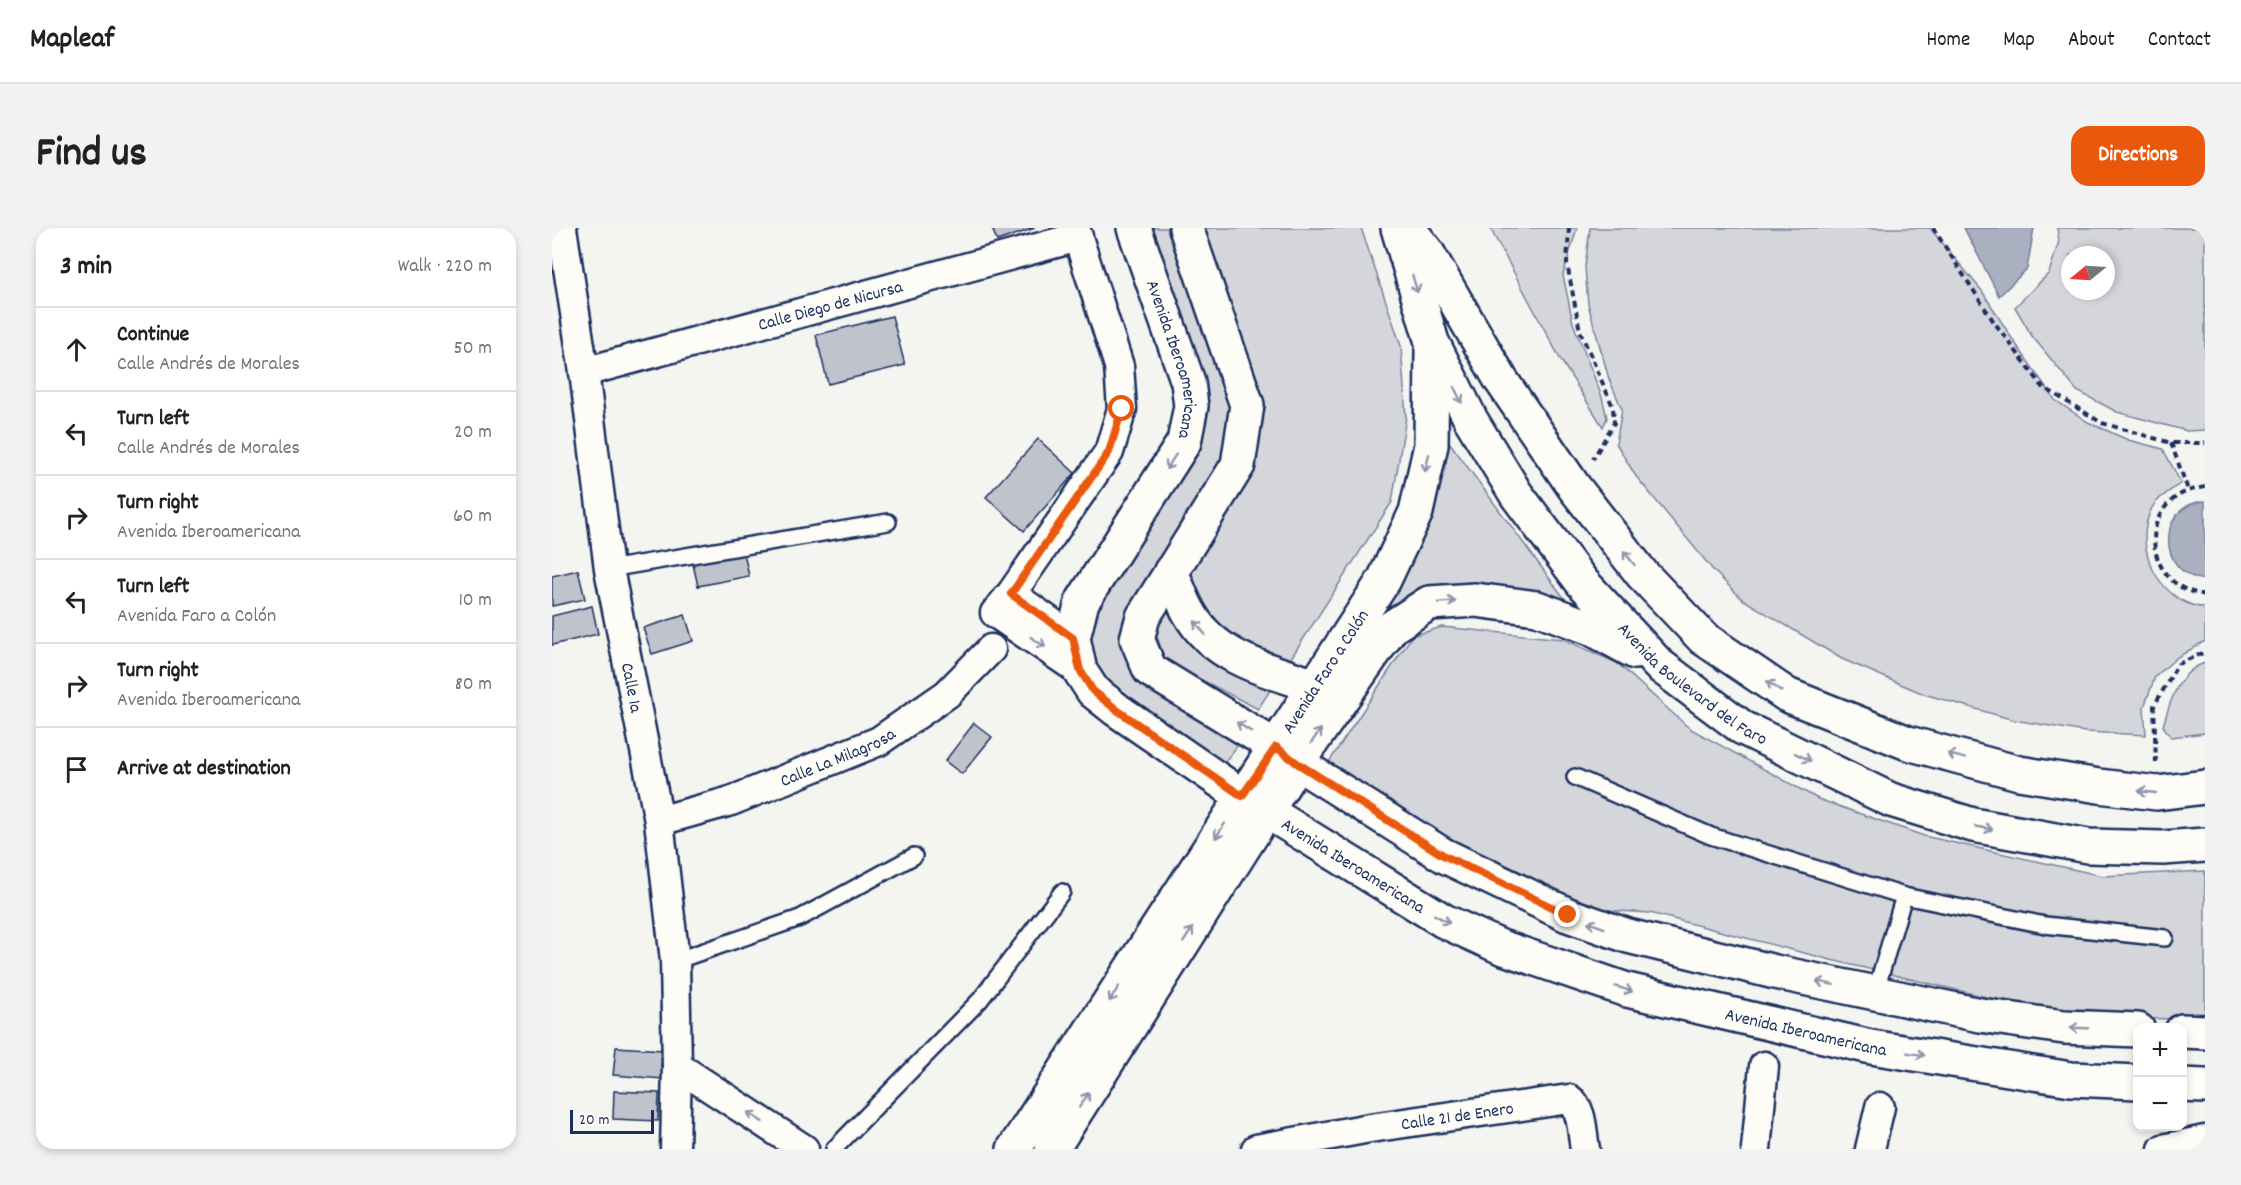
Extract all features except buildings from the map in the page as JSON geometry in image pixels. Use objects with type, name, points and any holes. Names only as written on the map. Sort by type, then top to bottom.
[{"type":"street","name":"Calle 1a","points":[[562,228],[584,372],[609,569],[659,821],[675,961],[677,1066],[675,1149]]},
{"type":"street","name":"Avenida Iberoamericana","points":[[1134,228],[1188,382],[1191,406],[1184,442],[1082,602],[1073,638],[1080,670],[1093,691],[1117,710],[1255,804],[1444,921],[1501,947],[1627,990],[1871,1047],[2071,1079],[2133,1082]]},
{"type":"street","points":[[1186,228],[1247,405],[1238,465],[1143,617],[1137,639],[1150,670],[1443,855],[1568,915],[1628,936],[1775,972],[1980,1015],[2064,1027],[2133,1030]]},
{"type":"street","name":"Avenida Boulevard del Faro","points":[[1398,228],[1432,342],[1471,420],[1516,494],[1582,582],[1659,665],[1743,728],[1891,800],[1972,825],[2088,846],[2163,848],[2205,845]]},
{"type":"street","points":[[1408,228],[1427,252],[1501,380],[1574,487],[1642,574],[1703,638],[1787,695],[1908,743],[2019,773],[2099,786],[2157,793],[2205,787]]},
{"type":"street","name":"Calle Diego de Nicursa","points":[[584,372],[1076,232]]},
{"type":"street","points":[[1003,604],[1109,452],[1122,409],[1119,366],[1076,232]]},
{"type":"street","name":"Avenida Faro a Colón","points":[[1287,755],[1316,686],[1384,580],[1416,512],[1431,445],[1432,342]]},
{"type":"street","points":[[1171,572],[1190,614],[1204,633],[1223,650],[1246,662],[1316,686]]},
{"type":"street","name":"Avenida Faro a Colón","points":[[1014,1149],[1287,755],[1392,627],[1429,603],[1475,600],[1537,608],[1591,628],[1659,665]]},
{"type":"street","points":[[1003,604],[1073,638]]},
{"type":"street","points":[[1003,604],[1080,670]]},
{"type":"street","name":"Calle La Milagrosa","points":[[659,821],[731,801],[879,741],[947,694],[992,649]]},
{"type":"street","name":"Avenida Faro a Colón","points":[[1052,1149],[1255,804]]},
{"type":"street","points":[[2187,1031],[2205,1032]]},
{"type":"street","points":[[677,1066],[804,1149]]},
{"type":"street","points":[[1756,1149],[1764,1066]]},
{"type":"street","points":[[2187,1085],[2205,1086]]},
{"type":"street","name":"Calle 21 de Enero","points":[[1256,1149],[1370,1128],[1569,1099],[1574,1102],[1579,1114],[1585,1149]]},
{"type":"street","points":[[1870,1149],[1880,1107]]},
{"type":"street","points":[[2163,1149],[2205,1140]]},
{"type":"lane","points":[[609,569],[888,522]]},
{"type":"lane","points":[[1575,777],[1711,836],[1904,896],[2045,925],[2165,938]]},
{"type":"lane","points":[[675,961],[800,918],[914,856]]},
{"type":"lane","points":[[834,1149],[980,1000],[1062,892]]},
{"type":"lane","points":[[1875,993],[1904,896]]},
{"type":"path","points":[[1569,228],[1567,264],[1580,332],[1613,407],[1614,423],[1605,441],[1574,487]]},
{"type":"path","points":[[1934,228],[1994,322],[2043,387],[2102,423],[2171,443],[2205,443]]},
{"type":"path","points":[[2171,443],[2188,490]]},
{"type":"path","points":[[2205,487],[2188,490],[2173,499],[2161,513],[2154,531],[2154,549],[2160,567],[2172,581],[2188,591],[2205,595]]},
{"type":"path","points":[[2157,793],[2154,706],[2178,664],[2205,652]]},
{"type":"shaded area","points":[[1140,228],[1178,228],[1239,414],[1230,460],[1129,642],[1243,739],[1218,770],[1085,667],[1087,605],[1191,441]]},
{"type":"shaded area","points":[[1199,228],[1361,228],[1401,346],[1406,417],[1392,502],[1258,709],[1165,661],[1154,627],[1251,465]]},
{"type":"shaded area","points":[[1490,228],[1577,228],[1563,275],[1573,323],[1602,397],[1607,418],[1603,427],[1562,362]]},
{"type":"shaded area","points":[[1590,228],[1930,228],[1982,291],[2055,400],[2088,422],[2128,440],[2163,449],[2181,483],[2152,507],[2146,524],[2146,549],[2154,572],[2169,591],[2188,604],[2205,607],[2205,641],[2176,658],[2155,677],[2144,707],[2146,735],[2085,732],[2014,720],[1924,694],[1842,659],[1742,599],[1713,570],[1635,475],[1616,443],[1622,409],[1609,379],[1588,304],[1585,267]]},
{"type":"shaded area","points":[[2057,228],[2205,228],[2205,430],[2187,431],[2117,412],[2077,391],[2032,336],[2015,307],[2049,273],[2059,241]]},
{"type":"shaded area","points":[[1444,435],[1564,598],[1478,592],[1361,640]]},
{"type":"shaded area","points":[[1442,627],[1563,639],[1617,663],[1689,728],[1818,799],[1924,836],[2103,876],[2205,871],[2205,1019],[2075,1018],[1831,960],[1650,913],[1589,909],[1441,840],[1329,762],[1412,636]]},
{"type":"shaded area","points":[[2205,663],[2205,733],[2171,737],[2163,726],[2176,688],[2188,673]]},
{"type":"water","points":[[1964,228],[2034,228],[2027,269],[1999,296]]},
{"type":"water","points":[[2205,501],[2205,580],[2189,576],[2178,566],[2171,554],[2169,540],[2171,526],[2178,514],[2189,505]]},
{"type":"route","points":[[1122,409],[1109,452],[1011,594],[1073,638],[1080,670],[1093,691],[1242,796],[1276,747],[1297,763],[1443,855],[1568,915]]}]
